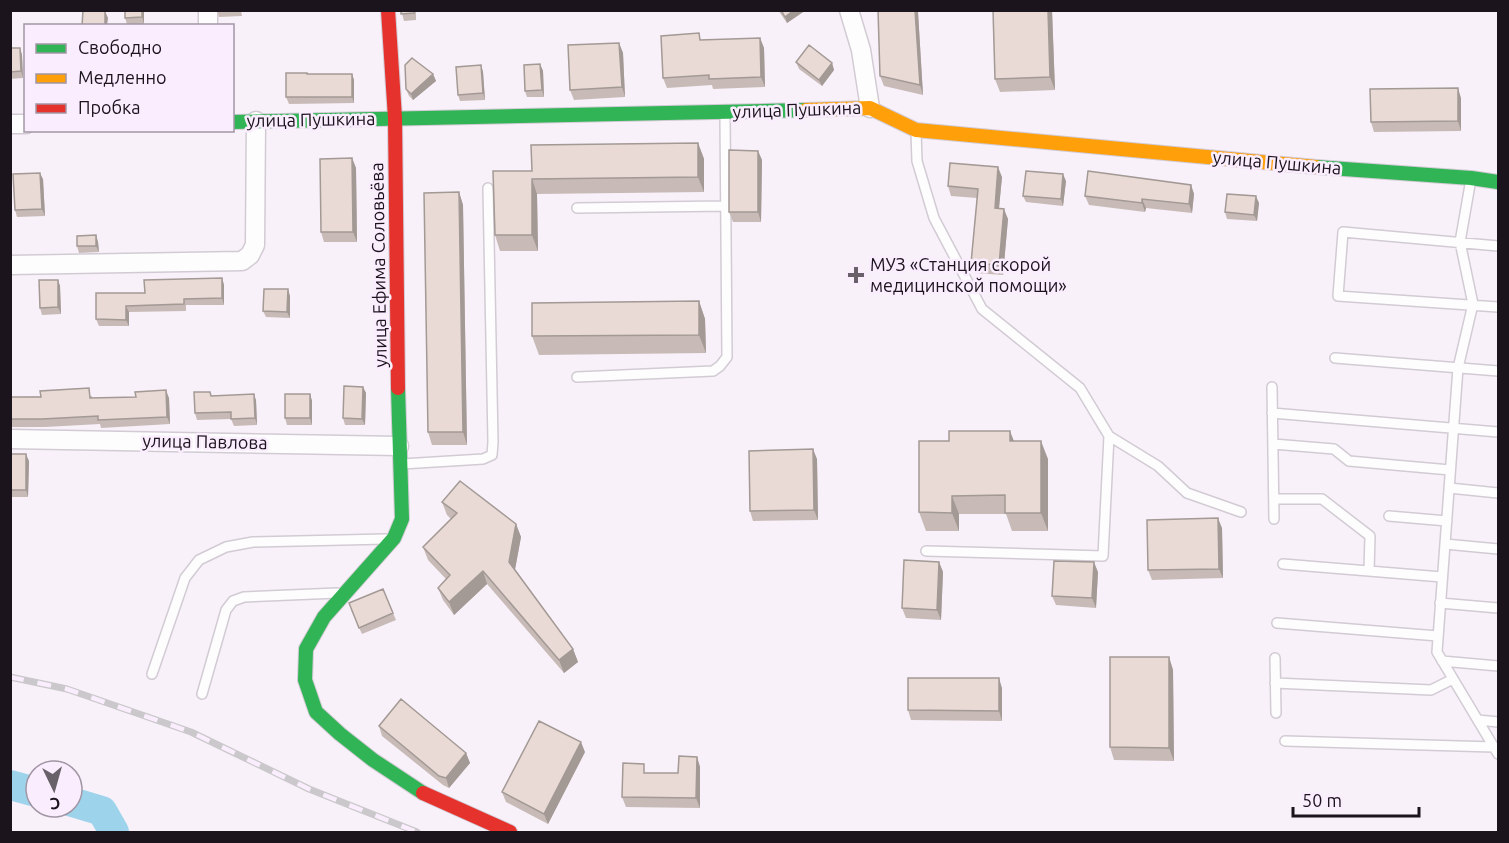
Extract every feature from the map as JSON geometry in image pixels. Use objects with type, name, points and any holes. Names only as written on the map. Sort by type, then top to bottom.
[{"type":"street","name":"улица Ефима Соловьёва","points":[[388,10],[395,118],[402,519],[394,538]]},
{"type":"street","points":[[849,10],[861,50],[870,108]]},
{"type":"street","name":"улица Пушкина","points":[[234,122],[870,108],[916,130],[1498,182]]},
{"type":"street","points":[[10,265],[242,261],[250,255],[255,245],[256,122]]},
{"type":"street","name":"улица Павлова","points":[[10,439],[399,446]]},
{"type":"street","points":[[394,538],[324,617],[306,649],[305,680],[316,712],[374,760],[423,793],[510,832]]},
{"type":"lane","points":[[578,377],[713,371],[727,357],[725,112]]},
{"type":"lane","points":[[916,130],[917,161],[934,218],[982,309],[1080,388],[1109,436],[1158,466],[1187,493],[1240,512]]},
{"type":"lane","points":[[1471,178],[1460,242],[1473,304],[1458,368],[1437,652],[1496,751]]},
{"type":"lane","points":[[400,465],[483,459],[492,454],[488,188]]},
{"type":"lane","points":[[577,208],[725,206]]},
{"type":"lane","points":[[1498,246],[1343,232],[1338,296],[1498,307]]},
{"type":"lane","points":[[1335,358],[1498,371]]},
{"type":"lane","points":[[1272,387],[1274,519]]},
{"type":"lane","points":[[1272,413],[1498,432]]},
{"type":"lane","points":[[926,551],[1103,556],[1109,436]]},
{"type":"lane","points":[[1273,444],[1334,448],[1349,461],[1450,470]]},
{"type":"lane","points":[[1449,488],[1498,493]]},
{"type":"lane","points":[[1274,499],[1322,500],[1370,536],[1369,571]]},
{"type":"lane","points":[[1389,516],[1446,521]]},
{"type":"lane","points":[[152,674],[185,578],[199,560],[226,547],[253,542],[394,538]]},
{"type":"lane","points":[[1445,544],[1498,549]]},
{"type":"lane","points":[[1283,564],[1442,577]]},
{"type":"lane","points":[[202,694],[226,610],[233,602],[244,597],[346,593]]},
{"type":"lane","points":[[1440,603],[1498,608]]},
{"type":"lane","points":[[1277,623],[1438,636]]},
{"type":"lane","points":[[1275,658],[1276,713]]},
{"type":"lane","points":[[1442,661],[1498,666]]},
{"type":"lane","points":[[1275,682],[1431,690],[1453,679]]},
{"type":"lane","points":[[1478,720],[1498,722]]},
{"type":"lane","points":[[1285,741],[1496,751]]},
{"type":"building","points":[[83,10],[105,11],[105,24],[82,24]]},
{"type":"building","points":[[125,10],[142,10],[142,17],[125,18]]},
{"type":"building","points":[[401,10],[414,10],[414,13],[401,14]]},
{"type":"building","points":[[781,10],[794,10],[785,17]]},
{"type":"building","points":[[878,10],[915,10],[920,85],[880,76]]},
{"type":"building","points":[[993,10],[1048,10],[1050,77],[995,79]]},
{"type":"building","points":[[699,33],[700,40],[760,38],[761,77],[709,79],[709,75],[663,78],[661,36]]},
{"type":"building","points":[[619,43],[622,87],[570,90],[568,45]]},
{"type":"building","points":[[809,45],[832,63],[819,80],[796,62]]},
{"type":"building","points":[[10,48],[20,48],[21,71],[10,72]]},
{"type":"building","points":[[412,58],[433,74],[411,94],[406,89],[405,65]]},
{"type":"building","points":[[540,64],[542,90],[525,91],[524,65]]},
{"type":"building","points":[[481,65],[483,93],[458,95],[456,67]]},
{"type":"building","points":[[286,73],[352,74],[352,97],[286,97]]},
{"type":"building","points":[[1458,88],[1458,121],[1371,122],[1370,89]]},
{"type":"building","points":[[698,143],[698,177],[532,179],[532,235],[495,235],[493,171],[532,171],[531,145]]},
{"type":"building","points":[[729,150],[758,151],[758,212],[729,212]]},
{"type":"building","points":[[352,158],[353,232],[321,232],[320,159]]},
{"type":"building","points":[[950,163],[998,167],[995,208],[1004,209],[999,265],[971,263],[978,189],[948,186]]},
{"type":"building","points":[[1026,171],[1063,174],[1061,199],[1023,196]]},
{"type":"building","points":[[1088,171],[1191,185],[1189,204],[1142,199],[1142,203],[1085,196]]},
{"type":"building","points":[[40,173],[42,209],[15,210],[13,174]]},
{"type":"building","points":[[459,192],[463,432],[428,432],[424,193]]},
{"type":"building","points":[[1227,194],[1256,196],[1254,215],[1225,212]]},
{"type":"building","points":[[96,235],[96,246],[77,246],[77,236]]},
{"type":"building","points":[[222,278],[222,298],[184,299],[184,304],[126,306],[126,320],[96,319],[96,293],[145,293],[144,280]]},
{"type":"building","points":[[39,280],[58,280],[58,307],[40,308]]},
{"type":"building","points":[[264,289],[288,289],[287,312],[263,311]]},
{"type":"building","points":[[699,301],[699,335],[532,336],[532,303]]},
{"type":"building","points":[[344,386],[363,387],[362,419],[343,418]]},
{"type":"building","points":[[89,388],[90,398],[136,397],[135,392],[166,390],[167,417],[98,420],[98,416],[10,419],[10,397],[41,397],[40,391]]},
{"type":"building","points":[[194,392],[210,392],[211,396],[254,394],[255,418],[231,419],[231,412],[195,413]]},
{"type":"building","points":[[285,394],[310,394],[310,418],[285,418]]},
{"type":"building","points":[[949,431],[1010,431],[1010,441],[1041,441],[1041,513],[1005,513],[1005,495],[952,496],[952,513],[919,512],[919,441],[949,441]]},
{"type":"building","points":[[813,449],[814,510],[750,511],[749,451]]},
{"type":"building","points":[[10,454],[26,454],[26,490],[10,490]]},
{"type":"building","points":[[460,481],[516,524],[509,562],[573,649],[559,660],[483,571],[449,602],[438,588],[450,575],[423,547],[457,513],[442,502]]},
{"type":"building","points":[[1218,518],[1219,569],[1148,570],[1147,520]]},
{"type":"building","points":[[904,560],[939,562],[937,610],[902,608]]},
{"type":"building","points":[[1054,561],[1094,562],[1092,598],[1052,596]]},
{"type":"building","points":[[383,589],[393,613],[359,628],[349,603]]},
{"type":"building","points":[[1110,657],[1169,657],[1169,748],[1110,747]]},
{"type":"building","points":[[908,678],[999,678],[999,711],[908,710]]},
{"type":"building","points":[[401,699],[466,753],[446,778],[439,776],[379,726]]},
{"type":"building","points":[[539,721],[581,742],[544,814],[502,792]]},
{"type":"building","points":[[679,756],[697,757],[696,798],[622,797],[623,763],[644,764],[644,773],[678,773]]},
{"type":"waterway","points":[[10,785],[24,789]]},
{"type":"waterway","points":[[84,806],[102,811],[114,832]]},
{"type":"railway","points":[[10,677],[67,689],[191,732],[309,789],[417,832]]},
{"type":"traffic: fast","points":[[234,122],[806,110]]},
{"type":"traffic: fast","points":[[1316,167],[1498,182]]},
{"type":"traffic: fast","points":[[398,388],[402,519],[394,538],[324,617],[306,649],[305,680],[316,712],[373,760],[423,793]]},
{"type":"traffic: slow","points":[[806,110],[870,108],[916,130],[1316,167]]},
{"type":"traffic: jam","points":[[388,10],[395,118],[398,388]]},
{"type":"traffic: jam","points":[[423,793],[510,832]]},
{"type":"place","name":"МУЗ «Станция скорой медицинской помощи»","points":[[856,275]]}]
